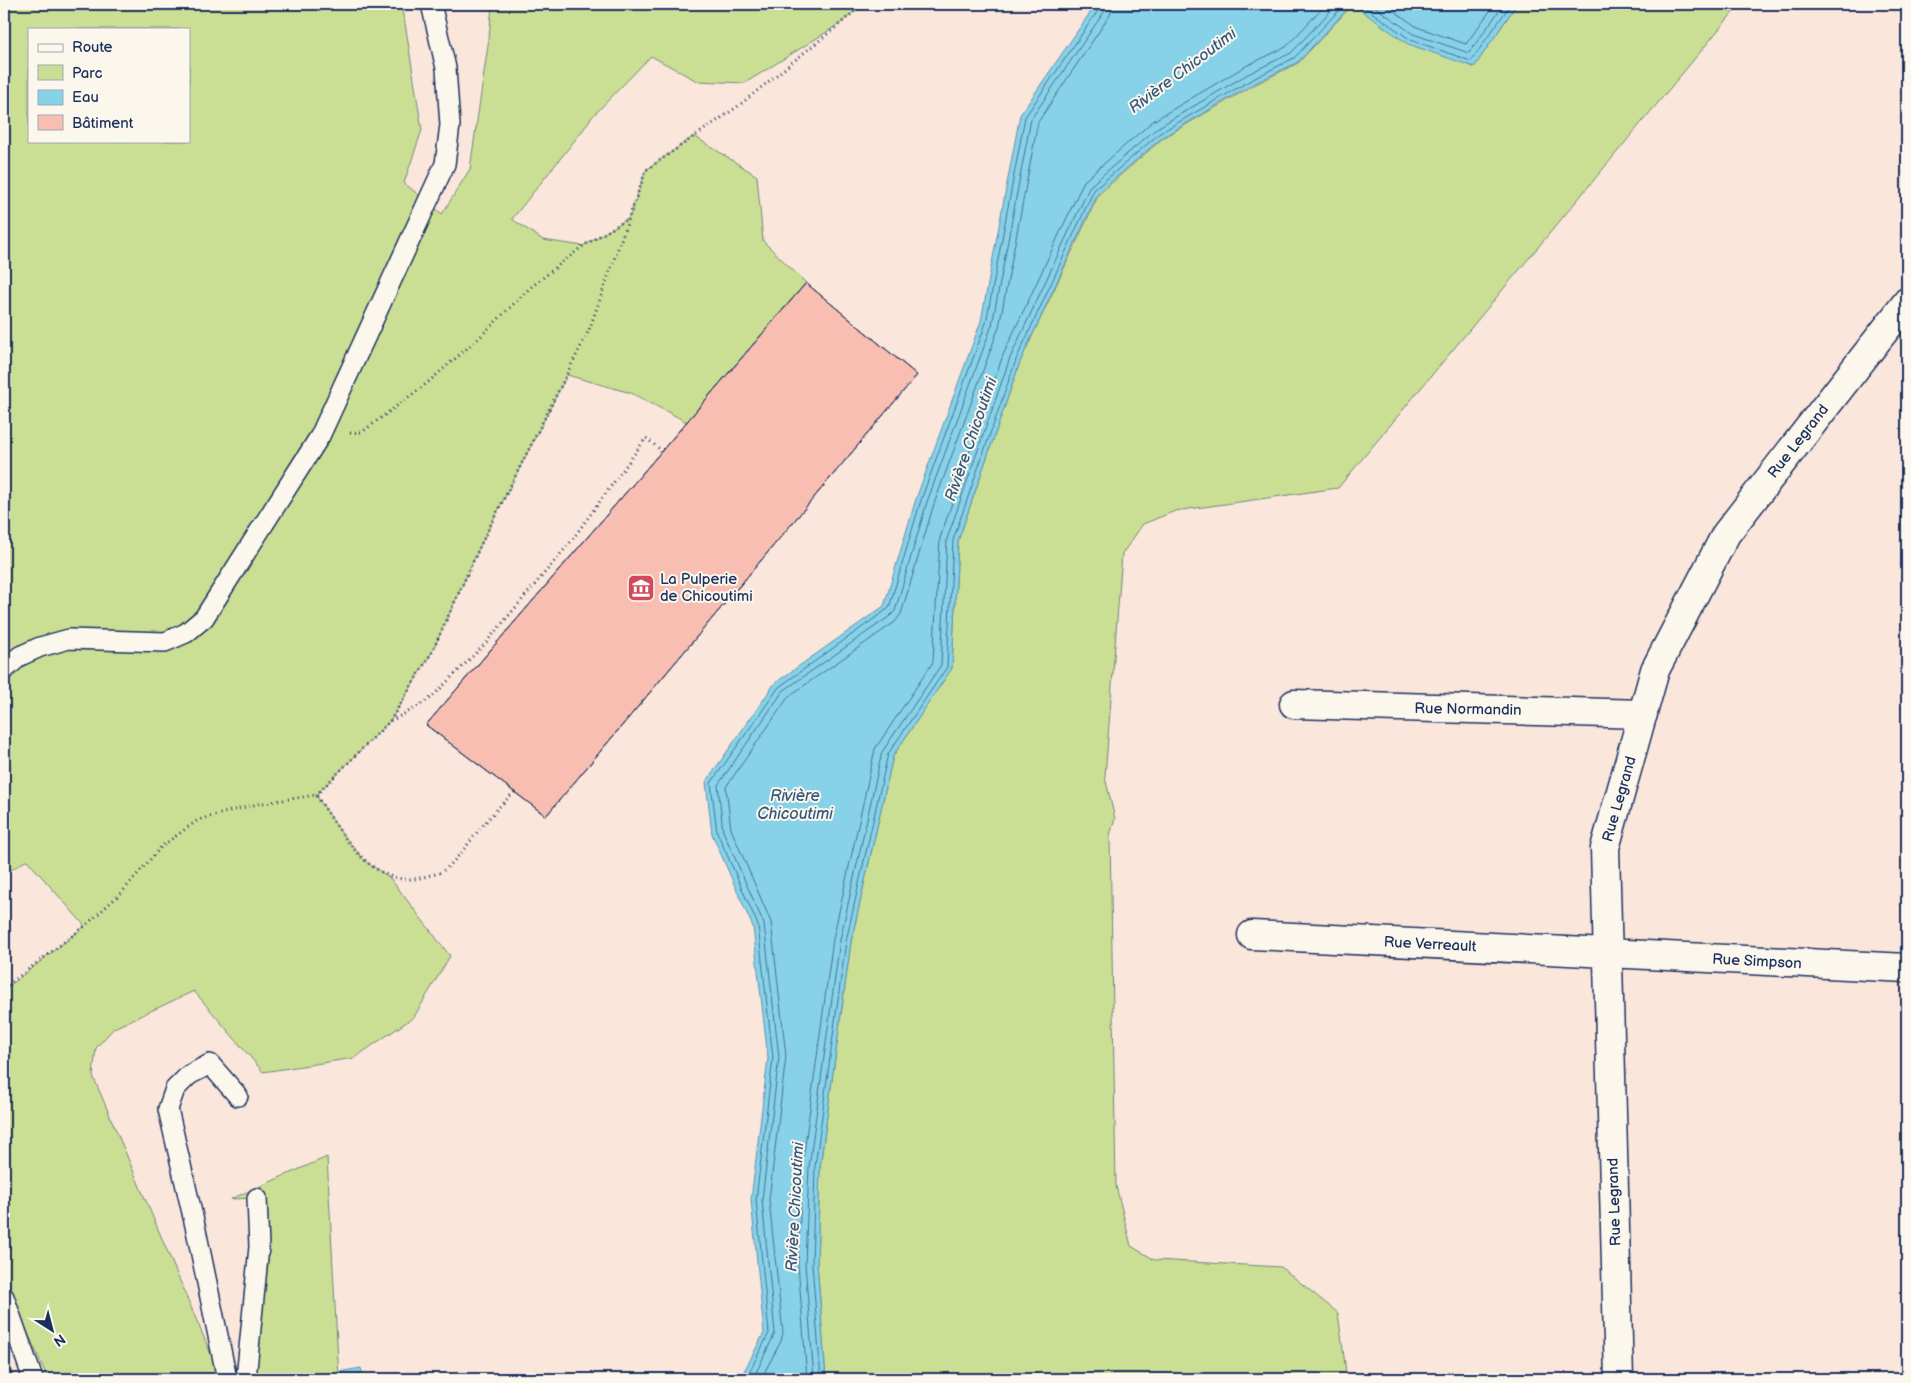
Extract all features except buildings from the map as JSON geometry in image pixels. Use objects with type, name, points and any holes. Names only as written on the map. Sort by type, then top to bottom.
[{"type":"street","name":"Rue Legrand","points":[[1619,1379],[1605,848],[1655,670],[1726,534],[1903,316]]},
{"type":"street","name":"Rue Normandin","points":[[1294,704],[1642,714]]},
{"type":"street","name":"Rue Verreault","points":[[1252,934],[1608,953]]},
{"type":"street","name":"Rue Simpson","points":[[1608,953],[1907,968]]},
{"type":"lane","points":[[4,670],[20,656],[40,647],[69,639],[165,642],[186,633],[204,618],[320,436],[445,164],[450,125],[446,68],[431,4]]},
{"type":"lane","points":[[227,1379],[196,1230],[168,1110],[175,1090],[189,1075],[210,1064],[238,1096]]},
{"type":"lane","points":[[246,1379],[259,1247],[257,1198]]},
{"type":"lane","points":[[4,1297],[33,1379]]},
{"type":"path","points":[[4,988],[85,926],[122,892],[162,846],[198,820],[257,804],[316,795],[390,721],[432,652],[481,544],[589,330],[646,170],[737,107],[841,24],[863,4]]},
{"type":"path","points":[[320,436],[362,432],[426,384],[479,338],[530,288],[583,246],[629,218]]},
{"type":"path","points":[[390,721],[431,698],[484,645],[569,544],[646,438],[662,451]]},
{"type":"path","points":[[316,795],[340,831],[365,861],[390,878],[414,880],[442,871],[458,856],[485,822],[514,792]]},
{"type":"green space","points":[[4,4],[400,4],[405,23],[422,130],[404,183],[442,214],[470,169],[489,38],[492,4],[863,4],[841,23],[745,83],[697,81],[651,56],[591,118],[512,219],[543,240],[583,246],[629,218],[646,170],[694,136],[757,176],[763,241],[806,283],[687,422],[631,393],[567,375],[481,544],[432,652],[390,721],[316,795],[340,831],[365,861],[390,878],[450,956],[414,1017],[354,1058],[263,1072],[194,991],[114,1028],[96,1048],[93,1076],[216,1366],[215,1379],[48,1379],[23,1322],[4,1269],[4,990],[85,926],[27,860],[4,874]]},
{"type":"green space","points":[[1353,4],[1474,67],[1517,4],[1740,4],[1338,488],[1175,511],[1143,524],[1122,554],[1105,777],[1115,819],[1110,835],[1116,1186],[1131,1246],[1155,1260],[1281,1267],[1338,1313],[1347,1379],[826,1379],[817,1263],[820,1167],[851,942],[893,756],[952,668],[958,541],[1020,362],[1099,194],[1163,138],[1254,85],[1298,63]]},
{"type":"green space","points":[[327,1157],[339,1379],[241,1379],[257,1198],[231,1199]]},
{"type":"green space","points":[[4,1353],[14,1379],[4,1379]]},
{"type":"water","name":"Rivière Chicoutimi","points":[[1096,4],[1352,4],[1298,62],[1253,84],[1163,137],[1098,193],[1020,362],[958,541],[952,668],[893,756],[851,942],[820,1167],[817,1263],[826,1379],[740,1379],[764,1333],[751,1200],[768,1058],[753,927],[712,834],[706,782],[775,683],[884,606],[916,499],[981,321],[1020,115]]},
{"type":"water","points":[[1352,4],[1517,4],[1474,67],[1408,44]]},
{"type":"water","points":[[361,1368],[364,1379],[339,1379],[338,1372]]},
{"type":"place","name":"La Pulperie de Chicoutimi","points":[[641,588]]}]
